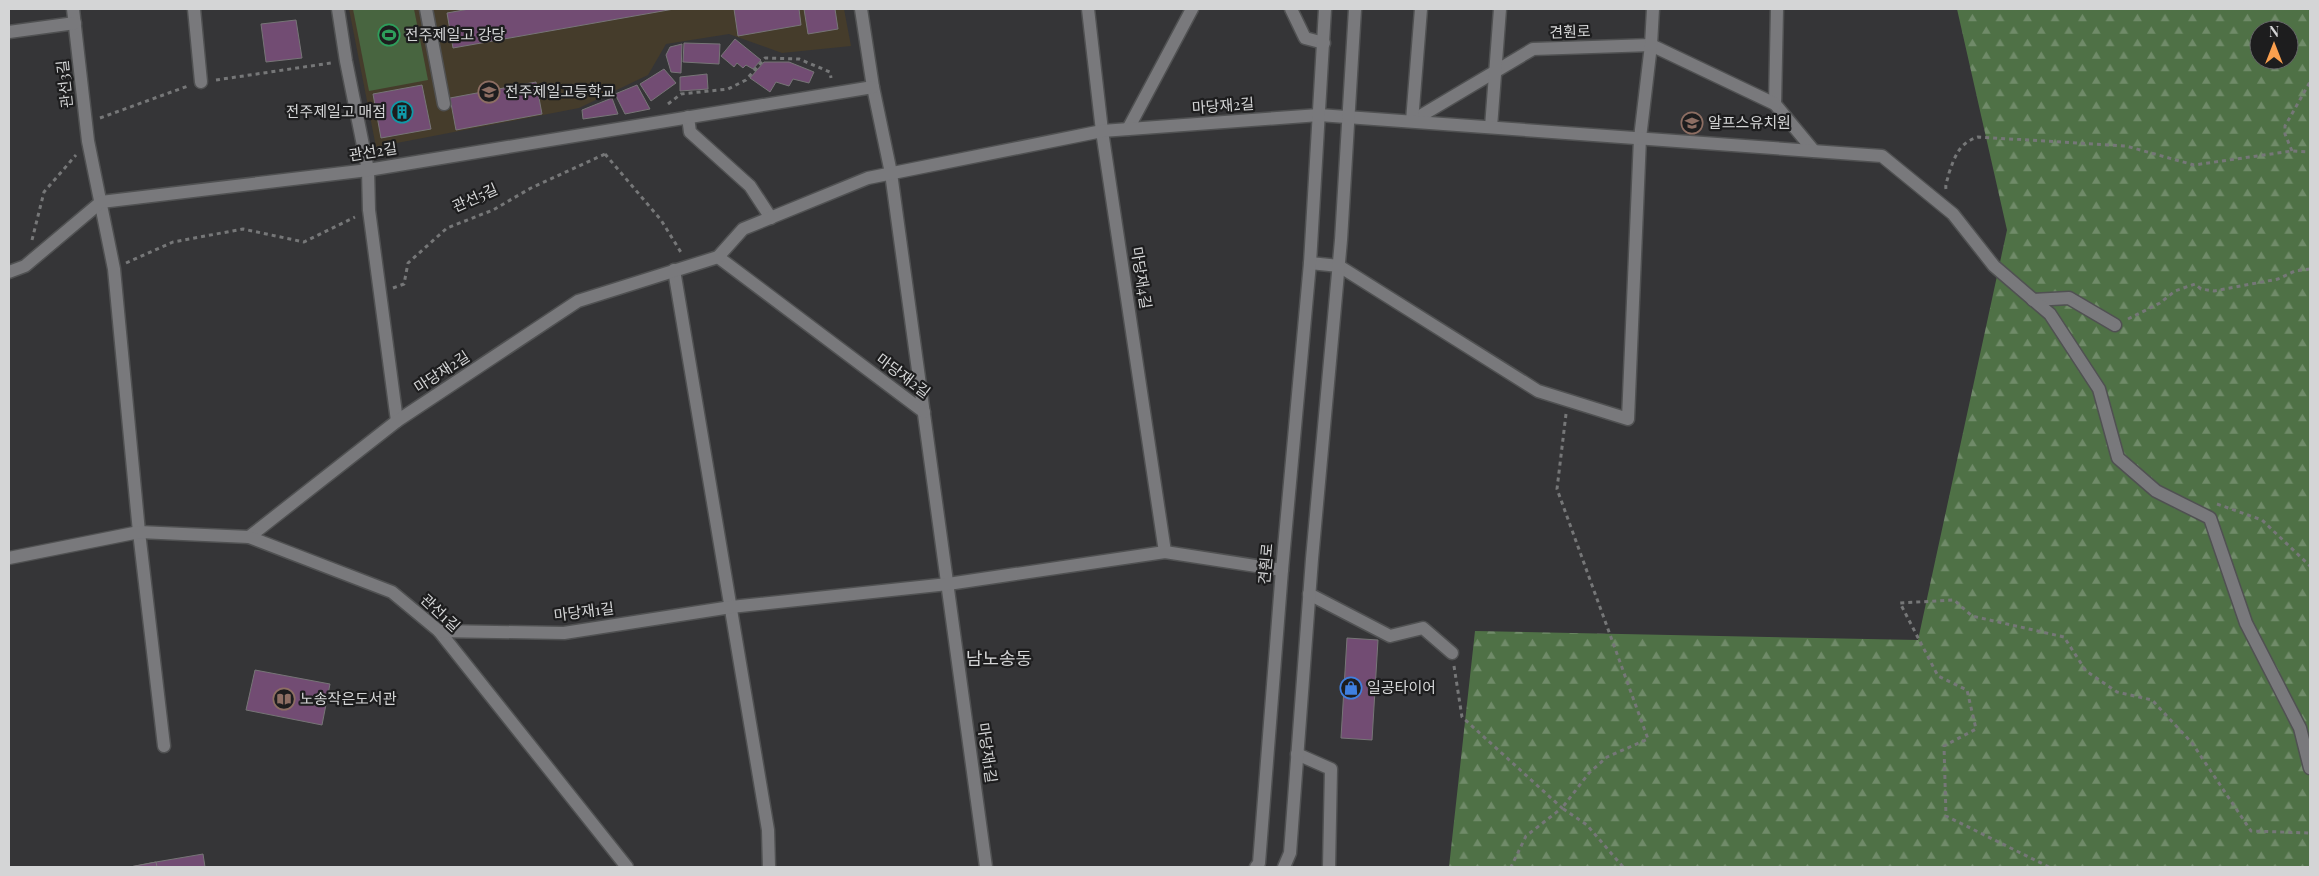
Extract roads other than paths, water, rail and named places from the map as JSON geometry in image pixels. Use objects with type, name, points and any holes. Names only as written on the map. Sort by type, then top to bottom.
[{"type":"street","name":"관선3길","points":[[73,9],[88,142],[101,202]]},
{"type":"street","points":[[194,9],[201,82]]},
{"type":"street","points":[[338,9],[346,61],[368,170],[369,210],[397,421]]},
{"type":"street","points":[[426,9],[444,104]]},
{"type":"street","name":"마당재2길","points":[[861,9],[873,87],[891,173],[924,412]]},
{"type":"street","name":"마당재4길","points":[[1088,9],[1102,131],[1165,552]]},
{"type":"street","points":[[1128,129],[1192,9]]},
{"type":"street","points":[[1292,9],[1305,38],[1324,43]]},
{"type":"street","name":"견훤로","points":[[1256,867],[1259,863],[1282,570],[1310,263],[1325,9]]},
{"type":"street","points":[[1284,867],[1290,852],[1309,594],[1339,266],[1355,9]]},
{"type":"street","points":[[1412,121],[1421,9]]},
{"type":"street","points":[[1491,127],[1500,9]]},
{"type":"street","points":[[1310,263],[1339,266],[1538,391],[1628,419],[1640,138],[1652,45],[1653,9]]},
{"type":"street","points":[[1775,104],[1777,9]]},
{"type":"street","points":[[9,32],[75,23]]},
{"type":"street","name":"견훤로","points":[[1412,121],[1534,49],[1652,45],[1775,104],[1814,151]]},
{"type":"street","points":[[771,218],[750,186],[690,132],[688,117],[873,87]]},
{"type":"street","points":[[1319,115],[1882,156],[1953,214],[1994,266],[2050,314],[2099,389],[2118,458],[2156,491],[2210,518],[2246,623],[2300,728],[2310,768]]},
{"type":"street","name":"마당재2길","points":[[249,537],[397,421],[578,301],[718,257],[743,229],[868,178],[1102,131],[1319,115]]},
{"type":"street","name":"관선2길","points":[[101,202],[368,170],[688,117]]},
{"type":"street","points":[[9,272],[25,266],[101,202],[114,269],[139,532],[164,746]]},
{"type":"street","name":"마당재2길","points":[[718,257],[924,412]]},
{"type":"street","points":[[674,270],[768,830],[769,867]]},
{"type":"street","points":[[2033,300],[2069,298],[2115,325]]},
{"type":"street","name":"마당재1길","points":[[924,412],[986,867]]},
{"type":"street","name":"관선1길","points":[[9,558],[139,532],[249,537],[392,592],[440,631],[628,867]]},
{"type":"street","name":"마당재1길","points":[[440,631],[564,633],[731,607],[948,584],[1165,552],[1282,570]]},
{"type":"street","points":[[1309,594],[1390,636],[1423,628],[1452,653]]},
{"type":"street","points":[[1297,754],[1331,769],[1329,867]]},
{"type":"place","name":"전주제일고 강당","points":[[389,35]]},
{"type":"place","name":"전주제일고등학교","points":[[489,92]]},
{"type":"place","name":"전주제일고 매점","points":[[402,112]]},
{"type":"place","name":"알프스유치원","points":[[1692,123]]},
{"type":"place","name":"일공타이어","points":[[1351,688]]},
{"type":"place","name":"노송작은도서관","points":[[284,699]]},
{"type":"district","name":"남노송동","points":[[999,659]]}]
